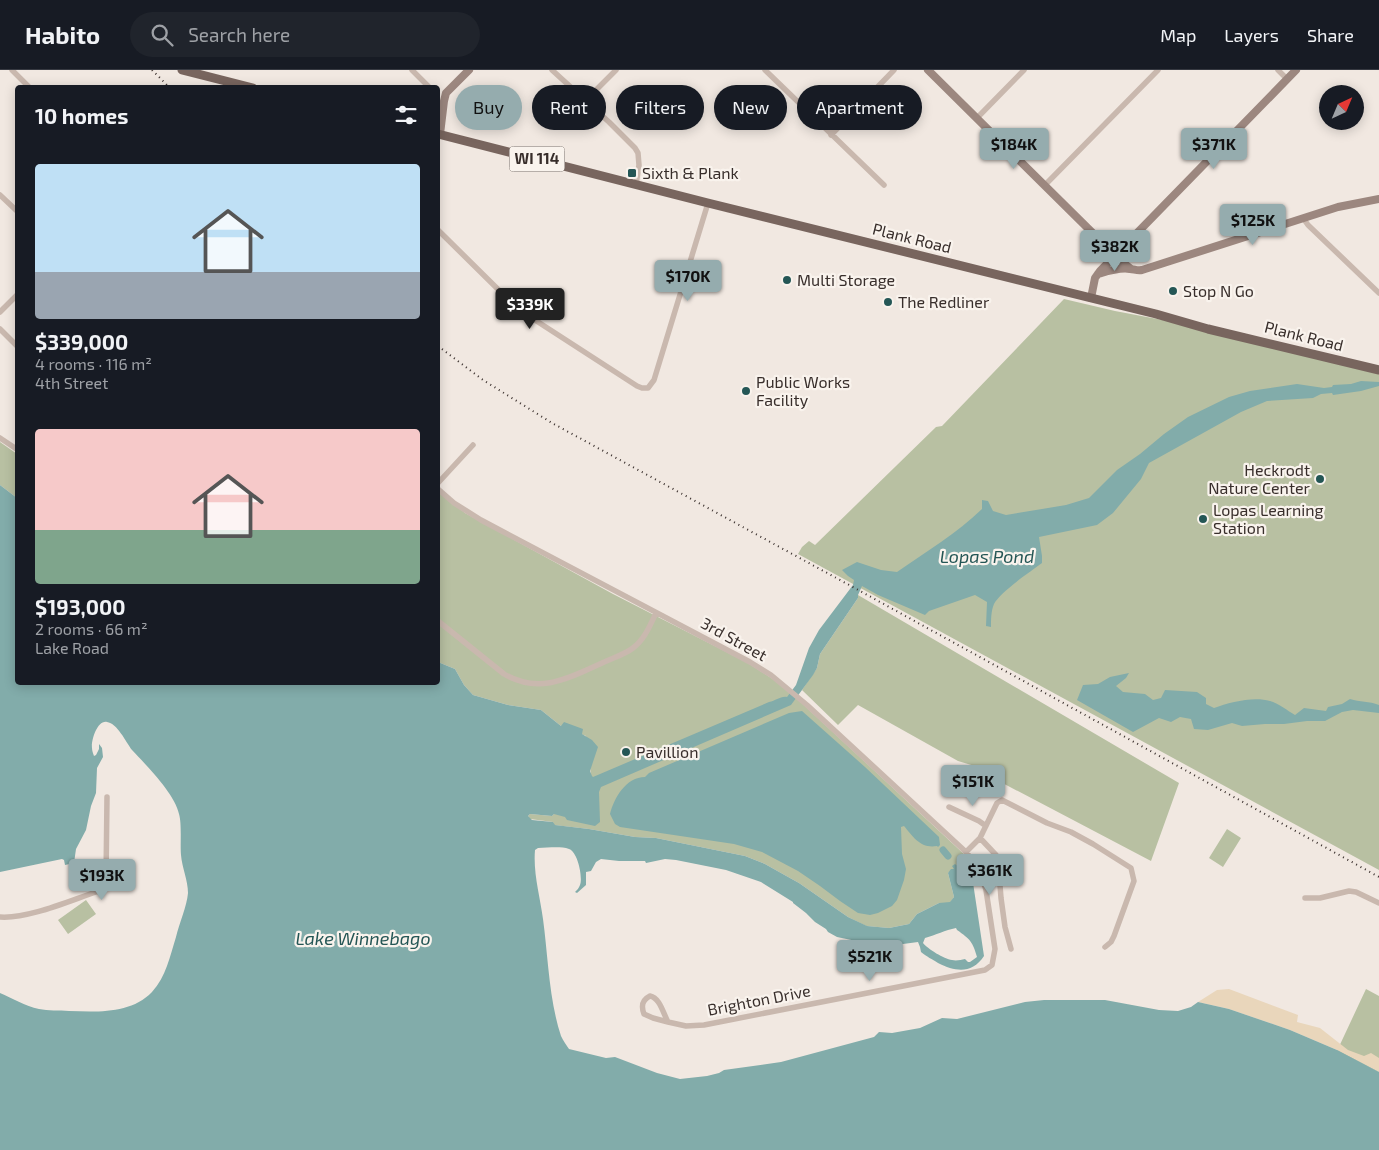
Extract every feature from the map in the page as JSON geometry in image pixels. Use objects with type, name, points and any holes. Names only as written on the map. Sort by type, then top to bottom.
[{"type":"main road","points":[[182,70],[240,85]]},
{"type":"main road","name":"Plank Road","points":[[440,137],[1379,370]]},
{"type":"street","points":[[12,70],[27,85]]},
{"type":"street","points":[[412,70],[427,85]]},
{"type":"street","points":[[440,125],[446,93],[469,70]]},
{"type":"street","points":[[552,70],[569,85]]},
{"type":"street","points":[[601,85],[616,70]]},
{"type":"street","points":[[764,70],[884,185]]},
{"type":"street","points":[[831,135],[894,70]]},
{"type":"street","points":[[928,70],[1131,269]]},
{"type":"street","points":[[977,118],[1024,70]]},
{"type":"street","points":[[1045,185],[1158,70]]},
{"type":"street","points":[[1278,70],[1287,79]]},
{"type":"street","points":[[1091,298],[1097,274],[1296,70]]},
{"type":"street","points":[[440,97],[444,101]]},
{"type":"street","points":[[606,120],[638,153],[639,165],[636,185]]},
{"type":"street","points":[[0,195],[15,209]]},
{"type":"street","points":[[1097,274],[1131,269],[1142,270],[1338,207],[1379,199]]},
{"type":"street","points":[[440,232],[518,309],[637,386],[648,388],[654,380],[708,203]]},
{"type":"street","points":[[1303,218],[1379,293]]},
{"type":"street","points":[[0,312],[15,297]]},
{"type":"street","points":[[0,329],[15,344]]},
{"type":"street","points":[[0,438],[15,448]]},
{"type":"street","points":[[440,481],[473,446]]},
{"type":"street","name":"3rd Street","points":[[440,491],[454,503],[481,520],[750,662],[771,675],[799,698],[966,852],[978,867]]},
{"type":"street","points":[[440,623],[512,679],[524,683],[542,684],[558,682],[574,676],[634,648],[645,634],[656,613]]},
{"type":"street","points":[[0,917],[35,912],[103,888],[106,879],[107,796]]},
{"type":"street","points":[[966,852],[980,838],[997,803],[1002,800],[1041,820],[1072,832],[1131,868],[1134,881],[1114,936],[1111,942],[1105,946]]},
{"type":"street","points":[[949,807],[986,826]]},
{"type":"street","points":[[980,838],[996,855],[998,860],[1001,898],[1011,949]]},
{"type":"street","name":"Brighton Drive","points":[[668,1022],[656,998],[650,996],[646,998],[642,1005],[644,1014],[653,1018],[668,1022],[686,1026],[704,1025],[985,970],[992,965],[995,950],[986,890],[978,867]]},
{"type":"street","points":[[1305,898],[1320,898],[1349,891],[1356,892],[1379,903]]},
{"type":"green space","points":[[1064,299],[1168,321],[1379,374],[1379,870],[798,554],[809,541],[815,545],[936,427],[942,426]]},
{"type":"green space","points":[[0,442],[15,453],[15,496],[0,485]]},
{"type":"green space","points":[[440,493],[465,513],[613,594],[748,663],[791,691],[965,855],[973,865],[969,869],[958,869],[948,873],[954,897],[950,903],[939,903],[917,914],[909,924],[889,928],[866,926],[848,917],[799,883],[765,864],[745,856],[656,838],[635,837],[554,825],[553,822],[530,819],[528,816],[530,814],[552,816],[591,775],[586,736],[561,726],[541,710],[508,705],[473,695],[464,685],[455,669],[440,663]]},
{"type":"green space","points":[[858,595],[1179,783],[1151,861],[993,778],[988,770],[958,761],[858,705],[838,725],[802,690],[817,668],[820,654],[858,598]]},
{"type":"green space","points":[[1227,829],[1241,838],[1223,867],[1209,858]]},
{"type":"green space","points":[[86,900],[96,914],[68,934],[58,920]]},
{"type":"green space","points":[[1366,989],[1379,996],[1379,1072],[1337,1051]]},
{"type":"sand","points":[[1229,989],[1298,1015],[1297,1022],[1320,1028],[1348,1050],[1364,1056],[1371,1053],[1379,1058],[1379,1072],[1337,1050],[1290,1030],[1229,1009],[1198,1002],[1217,990]]},
{"type":"water","name":"Lake Winnebago","points":[[1361,381],[1379,382],[1379,386],[1361,391],[1333,395],[1332,393],[1321,394],[1313,398],[1267,401],[1241,412],[1149,463],[1141,479],[1113,513],[1097,525],[1039,537],[1042,563],[997,599],[992,610],[991,627],[986,626],[987,602],[975,595],[929,611],[925,615],[862,586],[858,598],[820,654],[817,668],[813,675],[791,705],[601,787],[599,792],[600,822],[595,826],[567,820],[565,817],[554,814],[552,816],[530,814],[528,816],[532,820],[553,822],[555,825],[635,837],[656,838],[745,856],[765,864],[799,883],[848,917],[867,926],[889,928],[909,924],[917,914],[939,903],[950,902],[954,897],[948,873],[951,869],[954,869],[952,866],[955,864],[960,868],[969,869],[972,876],[984,956],[974,966],[963,970],[945,966],[925,955],[921,952],[918,942],[888,946],[837,937],[815,922],[793,902],[761,882],[726,870],[676,860],[665,859],[646,863],[645,861],[601,859],[596,862],[591,871],[586,872],[586,885],[577,893],[575,892],[581,882],[580,871],[572,851],[562,848],[538,848],[535,850],[535,867],[551,993],[561,1036],[569,1049],[606,1058],[615,1057],[657,1073],[680,1079],[707,1076],[724,1070],[781,1062],[874,1037],[879,1032],[892,1033],[920,1028],[942,1018],[957,1019],[1025,1002],[1044,1000],[1105,1000],[1159,1010],[1178,1011],[1191,1007],[1198,1002],[1229,1009],[1290,1030],[1337,1050],[1379,1072],[1379,1150],[0,1150],[0,993],[29,1006],[46,1010],[113,1010],[124,1008],[144,999],[157,986],[164,973],[185,909],[188,893],[182,860],[179,814],[176,806],[166,789],[132,750],[118,729],[107,722],[100,724],[95,732],[92,749],[94,756],[99,749],[99,744],[102,748],[103,757],[97,768],[96,793],[86,830],[76,849],[74,863],[65,865],[62,859],[0,872],[0,485],[15,496],[15,685],[440,685],[440,663],[455,669],[464,685],[473,695],[508,705],[541,710],[561,726],[564,722],[583,729],[582,734],[592,740],[598,747],[590,771],[593,777],[769,702],[787,697],[796,685],[809,648],[819,630],[853,585],[854,580],[842,570],[857,562],[881,570],[897,572],[972,518],[982,509],[982,500],[988,501],[993,511],[1006,515],[1066,505],[1089,498],[1117,470],[1164,434],[1188,417],[1229,397],[1250,391],[1297,384],[1324,388],[1332,387],[1333,385],[1351,384]],"holes":[[[956,928],[968,939],[977,957],[970,962],[965,959],[945,958],[932,951],[923,943],[925,938]]]},
{"type":"water","points":[[1129,673],[1116,686],[1123,692],[1145,694],[1153,700],[1161,698],[1165,690],[1197,692],[1206,698],[1206,704],[1214,708],[1242,700],[1257,699],[1276,703],[1295,715],[1304,708],[1326,711],[1328,707],[1342,704],[1350,699],[1379,705],[1379,713],[1353,710],[1342,712],[1325,721],[1242,726],[1232,723],[1208,730],[1194,729],[1191,719],[1180,717],[1171,722],[1159,718],[1133,732],[1077,700],[1083,685],[1098,684],[1110,677]]},
{"type":"water","points":[[802,711],[939,837],[940,845],[938,847],[926,846],[918,841],[904,826],[901,827],[902,854],[906,869],[897,900],[892,906],[870,915],[858,913],[798,871],[762,852],[734,844],[620,827],[615,824],[610,814],[618,795],[627,784],[789,713]]},
{"type":"waterway","points":[[943,850],[948,856]]},
{"type":"railway","points":[[152,70],[167,85]]},
{"type":"railway","points":[[440,348],[483,380],[552,423],[1379,877]]},
{"type":"place","name":"Sixth & Plank","points":[[632,173]]},
{"type":"place","name":"Multi Storage","points":[[787,280]]},
{"type":"place","name":"Stop N Go","points":[[1173,291]]},
{"type":"place","name":"The Redliner","points":[[888,302]]},
{"type":"place","name":"Public Works Facility","points":[[746,391]]},
{"type":"place","name":"Heckrodt Nature Center","points":[[1320,479]]},
{"type":"place","name":"Lopas Learning Station","points":[[1203,519]]},
{"type":"place","name":"Pavillion","points":[[626,752]]},
{"type":"water label","name":"Lopas Pond","points":[[987,557]]}]
